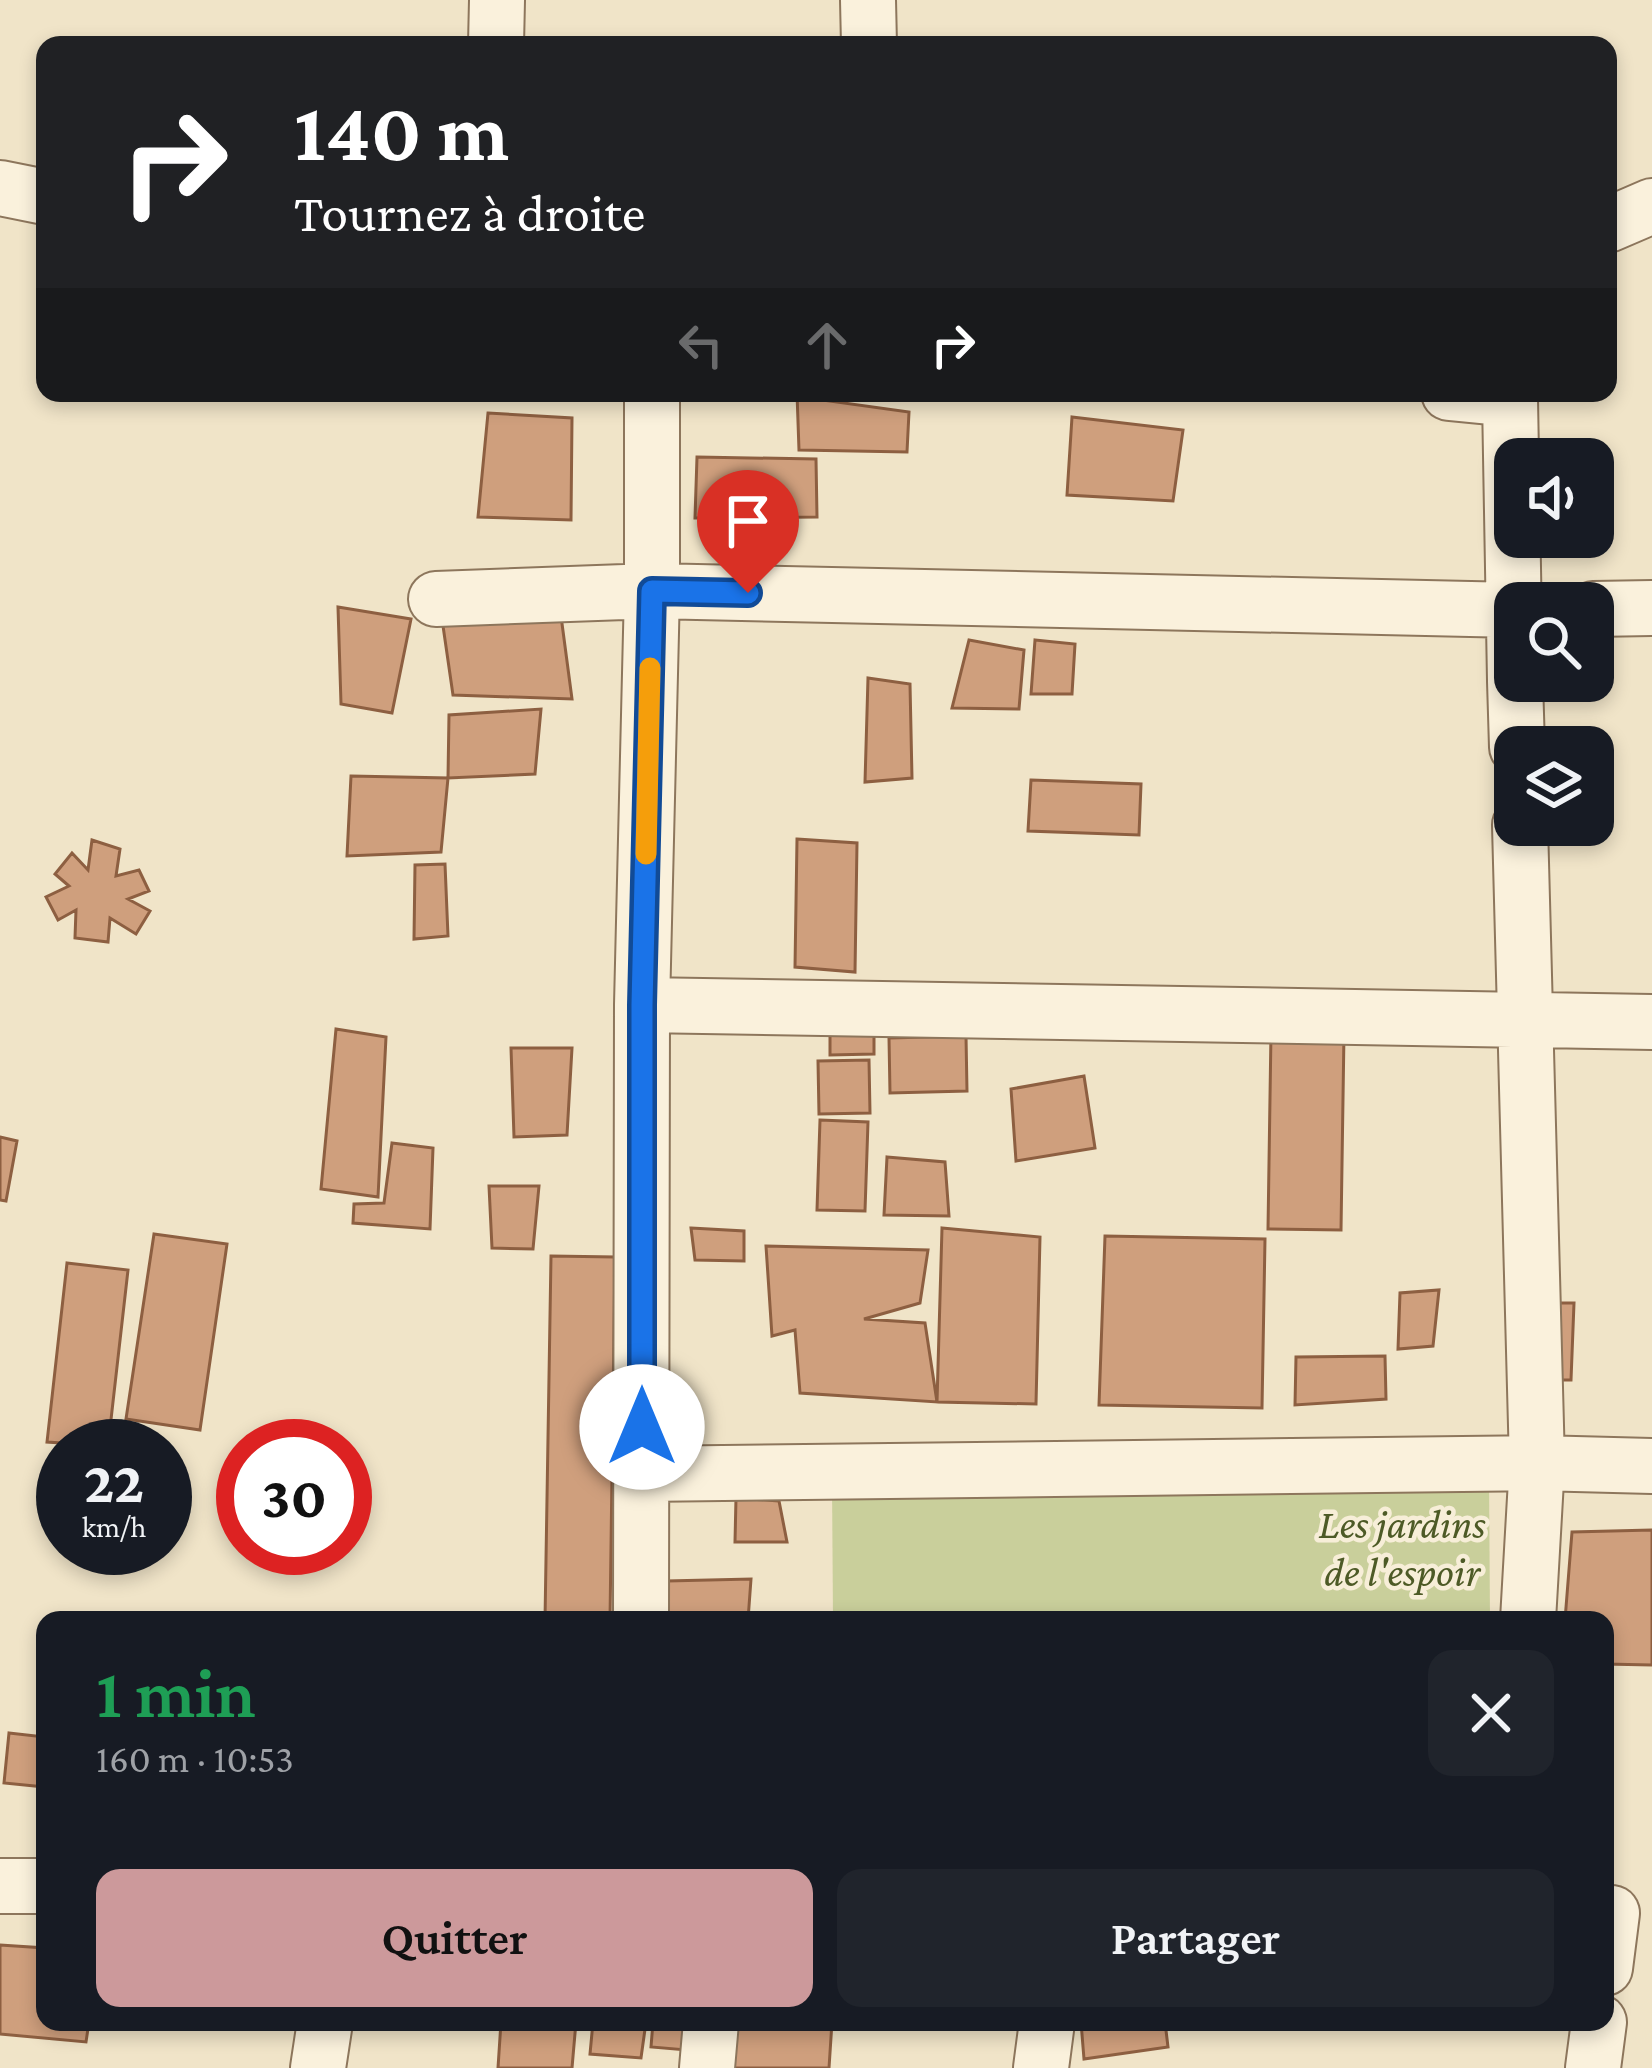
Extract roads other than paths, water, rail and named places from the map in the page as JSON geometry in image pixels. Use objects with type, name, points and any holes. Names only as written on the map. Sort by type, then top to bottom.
[{"type":"street","points":[[496,36],[497,0]]},
{"type":"street","points":[[868,0],[869,36]]},
{"type":"street","points":[[0,188],[36,195]]},
{"type":"street","points":[[1617,221],[1652,206]]},
{"type":"street","points":[[641,1611],[642,1005],[652,402]]},
{"type":"street","points":[[1510,402],[1513,582]]},
{"type":"street","points":[[436,599],[652,591],[1494,610]]},
{"type":"street","points":[[1614,609],[1652,608]]},
{"type":"street","points":[[1521,846],[1537,1463],[1529,1611]]},
{"type":"street","points":[[642,1005],[1652,1022]]},
{"type":"street","points":[[643,1474],[1537,1463],[1652,1466]]},
{"type":"street","points":[[0,1886],[36,1886]]},
{"type":"street","points":[[318,2068],[324,2031]]},
{"type":"street","points":[[707,2068],[711,2031]]},
{"type":"street","points":[[1041,2068],[1046,2031]]},
{"type":"street","points":[[1593,2068],[1598,2031]]},
{"type":"park label","name":"Les jardins de l'espoir","points":[[1402,1548]]}]
